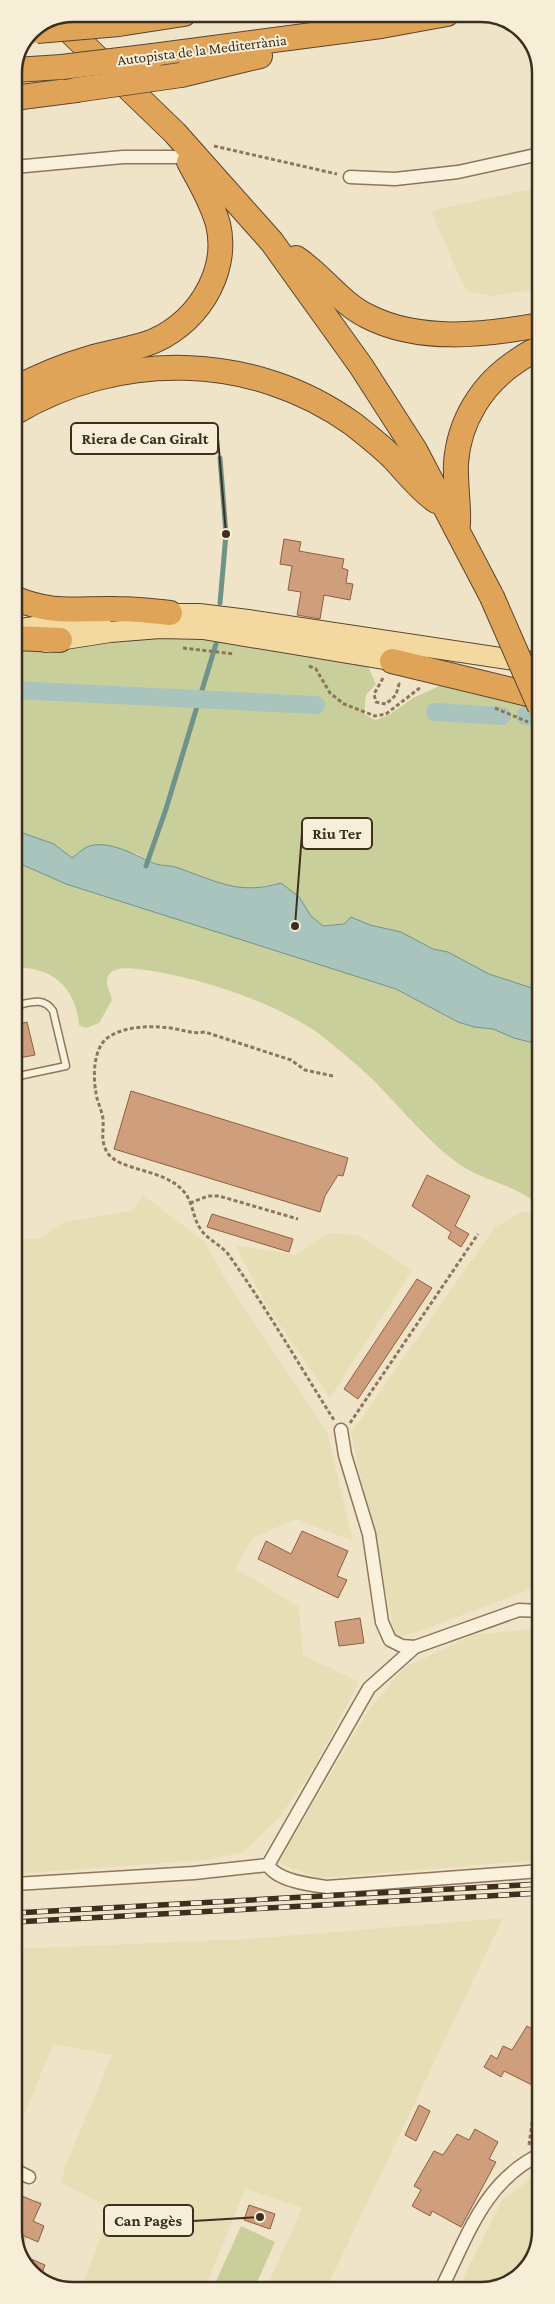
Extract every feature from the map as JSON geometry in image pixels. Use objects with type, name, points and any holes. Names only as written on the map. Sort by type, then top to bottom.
[{"type":"highway","points":[[47,30],[131,22]]},
{"type":"highway","name":"Autopista de la Mediterrània","points":[[22,70],[62,67],[153,56],[399,23]]},
{"type":"highway","points":[[62,24],[175,132],[272,242],[361,366],[415,450],[452,519],[492,597],[532,689]]},
{"type":"highway","points":[[22,97],[181,76],[381,26]]},
{"type":"highway","points":[[22,385],[86,359],[148,343],[184,322],[202,303],[213,281],[219,254],[218,225],[208,198],[175,132]]},
{"type":"highway","points":[[272,242],[305,264],[333,293],[367,316],[403,329],[439,334],[532,326]]},
{"type":"highway","points":[[452,519],[458,505],[456,462],[460,438],[471,410],[485,388],[502,371],[532,351]]},
{"type":"highway","points":[[22,408],[93,378],[127,371],[197,367],[234,372],[269,381],[327,407],[374,440],[423,492],[452,519]]},
{"type":"highway","points":[[22,601],[44,608],[63,610],[116,609],[170,613]]},
{"type":"highway","points":[[22,638],[60,640]]},
{"type":"highway","points":[[388,670],[532,696]]},
{"type":"main road","points":[[22,629],[113,616],[170,613],[248,620],[532,667]]},
{"type":"main road","points":[[22,645],[110,632],[160,628],[203,629],[361,655],[388,670],[532,668]]},
{"type":"street","points":[[22,166],[124,157],[186,156]]},
{"type":"street","points":[[350,177],[395,179],[458,172],[532,156]]},
{"type":"street","points":[[341,1430],[368,1534],[382,1622],[390,1640],[402,1646],[415,1647]]},
{"type":"street","points":[[268,1865],[369,1688],[415,1647],[519,1610],[532,1611]]},
{"type":"street","points":[[268,1865],[275,1873],[304,1884],[327,1887],[532,1872]]},
{"type":"street","points":[[22,1884],[194,1873],[268,1865]]},
{"type":"street","points":[[445,2282],[485,2202],[507,2175],[532,2159]]},
{"type":"street","points":[[22,2174],[29,2177]]},
{"type":"lane","points":[[22,1004],[40,1000],[49,1004],[54,1011],[66,1066],[22,1074]]},
{"type":"path","points":[[208,141],[215,147],[350,177]]},
{"type":"path","points":[[176,647],[240,655]]},
{"type":"path","points":[[361,655],[380,668],[388,670]]},
{"type":"path","points":[[301,665],[316,669],[330,693],[344,704],[375,716],[386,714],[424,684]]},
{"type":"path","points":[[388,670],[391,680],[399,684],[396,695],[386,704],[376,702],[374,694],[388,670]]},
{"type":"path","points":[[333,1076],[305,1070],[292,1060],[205,1032],[192,1034],[175,1029],[143,1028],[119,1032],[106,1039],[98,1052],[95,1092],[103,1118],[102,1140],[112,1158],[166,1178],[185,1193],[200,1229],[226,1252],[341,1430],[359,1412],[478,1234]]},
{"type":"path","points":[[190,1203],[208,1196],[219,1196],[298,1219]]},
{"type":"path","points":[[528,2161],[532,2125]]},
{"type":"shaded area","points":[[532,189],[532,290],[494,296],[466,291],[431,211]]},
{"type":"shaded area","points":[[143,1195],[204,1241],[230,1287],[327,1432],[353,1541],[296,1519],[253,1538],[235,1568],[299,1607],[303,1655],[359,1682],[313,1769],[279,1818],[244,1852],[206,1860],[22,1873],[22,1238],[38,1239],[64,1222],[133,1211]]},
{"type":"shaded area","points":[[524,1211],[532,1213],[532,1588],[420,1631],[396,1638],[351,1433],[495,1227]]},
{"type":"shaded area","points":[[327,1233],[358,1235],[412,1270],[330,1398],[267,1306],[235,1245],[296,1255]]},
{"type":"shaded area","points":[[532,1629],[532,1861],[318,1878],[278,1863],[366,1714],[403,1668],[473,1635]]},
{"type":"shaded area","points":[[503,1918],[330,2282],[269,2281],[302,2208],[245,2189],[208,2281],[84,2281],[112,2209],[61,2183],[65,2167],[112,2055],[53,2044],[22,2121],[22,1949],[248,1939]]},
{"type":"shaded area","points":[[532,2178],[532,2240],[529,2250],[513,2271],[501,2278],[482,2282],[461,2282],[502,2200]]},
{"type":"green space","points":[[160,635],[192,636],[368,666],[376,684],[366,695],[364,714],[375,720],[389,715],[413,698],[444,684],[532,705],[532,988],[489,974],[448,952],[433,949],[401,932],[370,925],[351,918],[344,924],[323,926],[311,916],[299,897],[281,883],[248,889],[220,884],[174,867],[157,864],[137,854],[88,846],[72,858],[54,844],[22,833],[22,651]]},
{"type":"green space","points":[[22,864],[86,891],[193,923],[396,989],[458,1022],[474,1027],[493,1029],[514,1038],[532,1043],[532,1200],[461,1166],[430,1140],[359,1067],[315,1031],[276,1009],[253,999],[182,977],[137,969],[118,969],[110,973],[108,977],[107,984],[112,1000],[99,1023],[86,1028],[79,1025],[73,1000],[60,982],[50,975],[22,968]]},
{"type":"green space","points":[[35,2200],[42,2202],[24,2244],[22,2230]]},
{"type":"green space","points":[[241,2226],[275,2242],[257,2281],[216,2281]]},
{"type":"water","points":[[22,833],[54,844],[72,858],[87,847],[104,845],[123,850],[156,864],[175,867],[226,885],[252,888],[281,883],[299,897],[311,916],[323,926],[344,924],[351,917],[370,925],[401,932],[433,949],[448,952],[489,974],[532,988],[532,1043],[514,1038],[493,1029],[474,1027],[458,1022],[396,989],[66,884],[22,865]]},
{"type":"building","points":[[284,539],[301,542],[299,551],[344,559],[342,568],[348,570],[346,583],[353,584],[350,600],[324,595],[320,619],[297,615],[301,592],[288,590],[292,566],[280,564]]},
{"type":"building","points":[[27,1022],[35,1055],[22,1057],[22,1023]]},
{"type":"building","points":[[131,1091],[348,1158],[343,1176],[338,1175],[325,1196],[320,1212],[114,1149]]},
{"type":"building","points":[[427,1175],[470,1196],[455,1226],[469,1234],[461,1247],[448,1238],[451,1232],[412,1206]]},
{"type":"building","points":[[212,1214],[293,1239],[289,1252],[207,1227]]},
{"type":"building","points":[[417,1279],[432,1288],[358,1399],[344,1389]]},
{"type":"building","points":[[302,1531],[348,1551],[337,1576],[347,1580],[338,1598],[258,1559],[266,1541],[291,1554]]},
{"type":"building","points":[[360,1618],[364,1643],[339,1646],[335,1622]]},
{"type":"building","points":[[527,2026],[532,2029],[532,2085],[504,2071],[501,2077],[484,2067],[491,2055],[497,2059],[503,2046],[512,2050]]},
{"type":"building","points":[[419,2105],[430,2111],[416,2141],[405,2135]]},
{"type":"building","points":[[475,2129],[498,2142],[489,2159],[496,2162],[461,2227],[432,2211],[430,2216],[412,2206],[421,2190],[414,2186],[434,2151],[443,2155],[457,2134],[469,2140]]},
{"type":"building","points":[[22,2196],[41,2204],[33,2221],[44,2226],[38,2242],[23,2235]]},
{"type":"building","points":[[249,2205],[275,2214],[270,2229],[244,2220]]},
{"type":"building","points":[[31,2259],[45,2265],[43,2271]]},
{"type":"waterway","points":[[220,458],[226,534],[220,603]]},
{"type":"waterway","points":[[146,866],[166,809],[216,644]]},
{"type":"waterway","points":[[22,690],[316,705]]},
{"type":"waterway","points":[[435,712],[502,716]]},
{"type":"waterway","points":[[525,716],[532,717]]},
{"type":"railway","points":[[22,1913],[532,1884]]},
{"type":"railway","points":[[22,1922],[532,1893]]},
{"type":"place","name":"Riera de Can Giralt","points":[[226,534]]},
{"type":"place","name":"Riu Ter","points":[[295,926]]},
{"type":"place","name":"Can Pagès","points":[[260,2217]]}]
